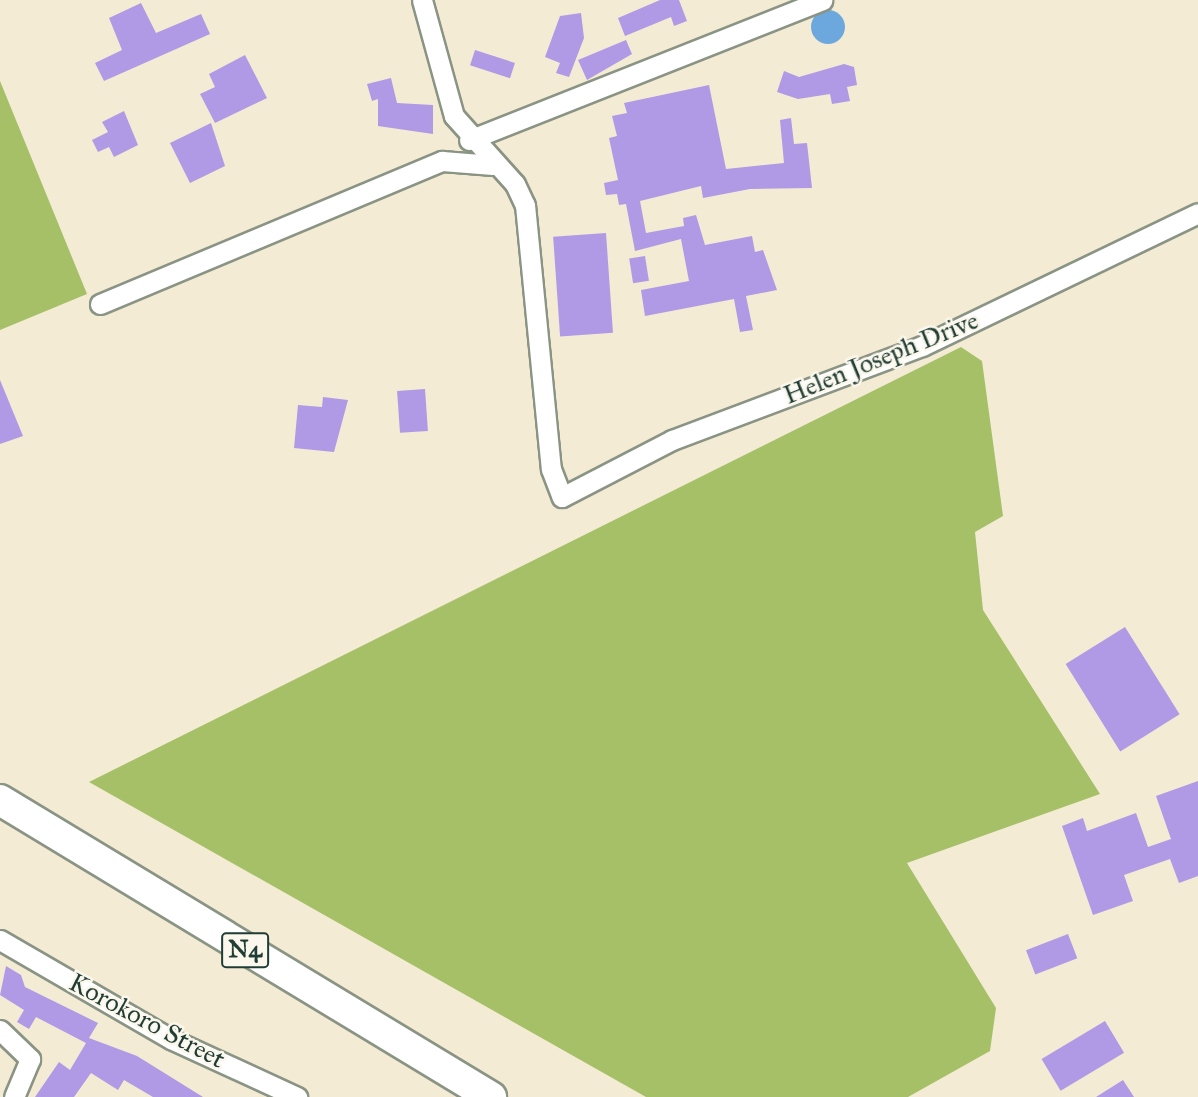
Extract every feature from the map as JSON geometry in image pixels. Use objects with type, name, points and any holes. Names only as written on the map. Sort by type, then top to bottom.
[{"type":"highway","name":"N4","points":[[0,800],[328,1001],[491,1097]]},
{"type":"highway","points":[[116,870],[197,933],[465,1097]]},
{"type":"highway","points":[[328,1001],[514,1097]]},
{"type":"street","points":[[422,0],[454,116],[469,141],[500,168]]},
{"type":"street","points":[[469,141],[822,0]]},
{"type":"street","points":[[100,304],[442,161],[476,159],[500,168]]},
{"type":"street","name":"Helen Joseph Drive","points":[[500,168],[515,184],[531,232],[547,436],[562,497],[672,440],[922,346],[1198,213]]},
{"type":"street","name":"Korokoro Street","points":[[0,940],[172,1039],[297,1097]]},
{"type":"street","points":[[0,1030],[30,1059],[14,1097]]},
{"type":"green space","points":[[0,81],[87,294],[0,330]]},
{"type":"green space","points":[[961,347],[982,361],[1003,516],[975,532],[983,610],[1100,794],[907,863],[996,1008],[990,1051],[908,1097],[646,1097],[89,782]]},
{"type":"water","points":[[828,10],[840,15],[845,27],[840,39],[828,44],[816,39],[811,27],[816,15]]},
{"type":"building","points":[[660,0],[679,0],[687,21],[674,26],[671,17],[625,36],[618,18]]},
{"type":"building","points":[[141,3],[156,33],[201,14],[210,34],[104,81],[95,63],[122,50],[109,18]]},
{"type":"building","points":[[581,13],[584,38],[569,77],[556,73],[560,63],[545,57],[560,16]]},
{"type":"building","points":[[626,40],[632,54],[587,80],[578,60]]},
{"type":"building","points":[[475,50],[515,63],[510,78],[470,65]]},
{"type":"building","points":[[245,55],[267,98],[215,123],[200,94],[215,87],[209,74]]},
{"type":"building","points":[[844,64],[854,67],[857,85],[847,87],[850,101],[832,104],[830,94],[798,99],[777,92],[784,71],[799,77]]},
{"type":"building","points":[[391,78],[397,103],[433,105],[433,134],[378,126],[378,99],[372,101],[367,84]]},
{"type":"building","points":[[709,85],[726,169],[784,163],[780,120],[791,118],[794,144],[807,143],[812,188],[750,189],[703,198],[701,186],[640,201],[646,233],[684,226],[683,218],[696,215],[705,245],[752,236],[755,252],[763,250],[777,290],[746,296],[753,330],[740,332],[734,299],[645,316],[641,290],[689,281],[681,239],[635,251],[626,204],[619,205],[617,194],[606,195],[604,183],[618,180],[609,138],[617,136],[612,116],[627,113],[624,103]]},
{"type":"building","points":[[124,111],[138,145],[114,157],[109,147],[98,152],[92,140],[108,132],[102,122]]},
{"type":"building","points":[[211,123],[225,166],[190,183],[170,143]]},
{"type":"building","points":[[606,233],[613,333],[560,336],[553,237]]},
{"type":"building","points":[[645,256],[649,281],[633,283],[629,259]]},
{"type":"building","points":[[0,380],[23,436],[0,444]]},
{"type":"building","points":[[425,389],[428,431],[400,433],[397,391]]},
{"type":"building","points":[[323,397],[348,400],[334,452],[294,448],[298,405],[322,407]]},
{"type":"building","points":[[1125,627],[1180,714],[1120,751],[1066,664]]},
{"type":"building","points":[[1198,781],[1198,876],[1179,883],[1170,859],[1124,875],[1133,901],[1093,915],[1062,826],[1083,818],[1087,831],[1136,813],[1148,847],[1171,839],[1156,796]]},
{"type":"building","points":[[1068,934],[1077,958],[1035,974],[1026,950]]},
{"type":"building","points":[[6,966],[21,975],[25,987],[98,1023],[89,1038],[137,1056],[203,1097],[153,1097],[124,1080],[118,1090],[91,1073],[74,1097],[35,1097],[59,1062],[70,1070],[86,1043],[36,1017],[29,1029],[17,1022],[24,1010],[0,995]]},
{"type":"building","points":[[1105,1021],[1124,1053],[1061,1091],[1042,1059]]},
{"type":"building","points":[[1123,1080],[1134,1097],[1096,1097]]}]
